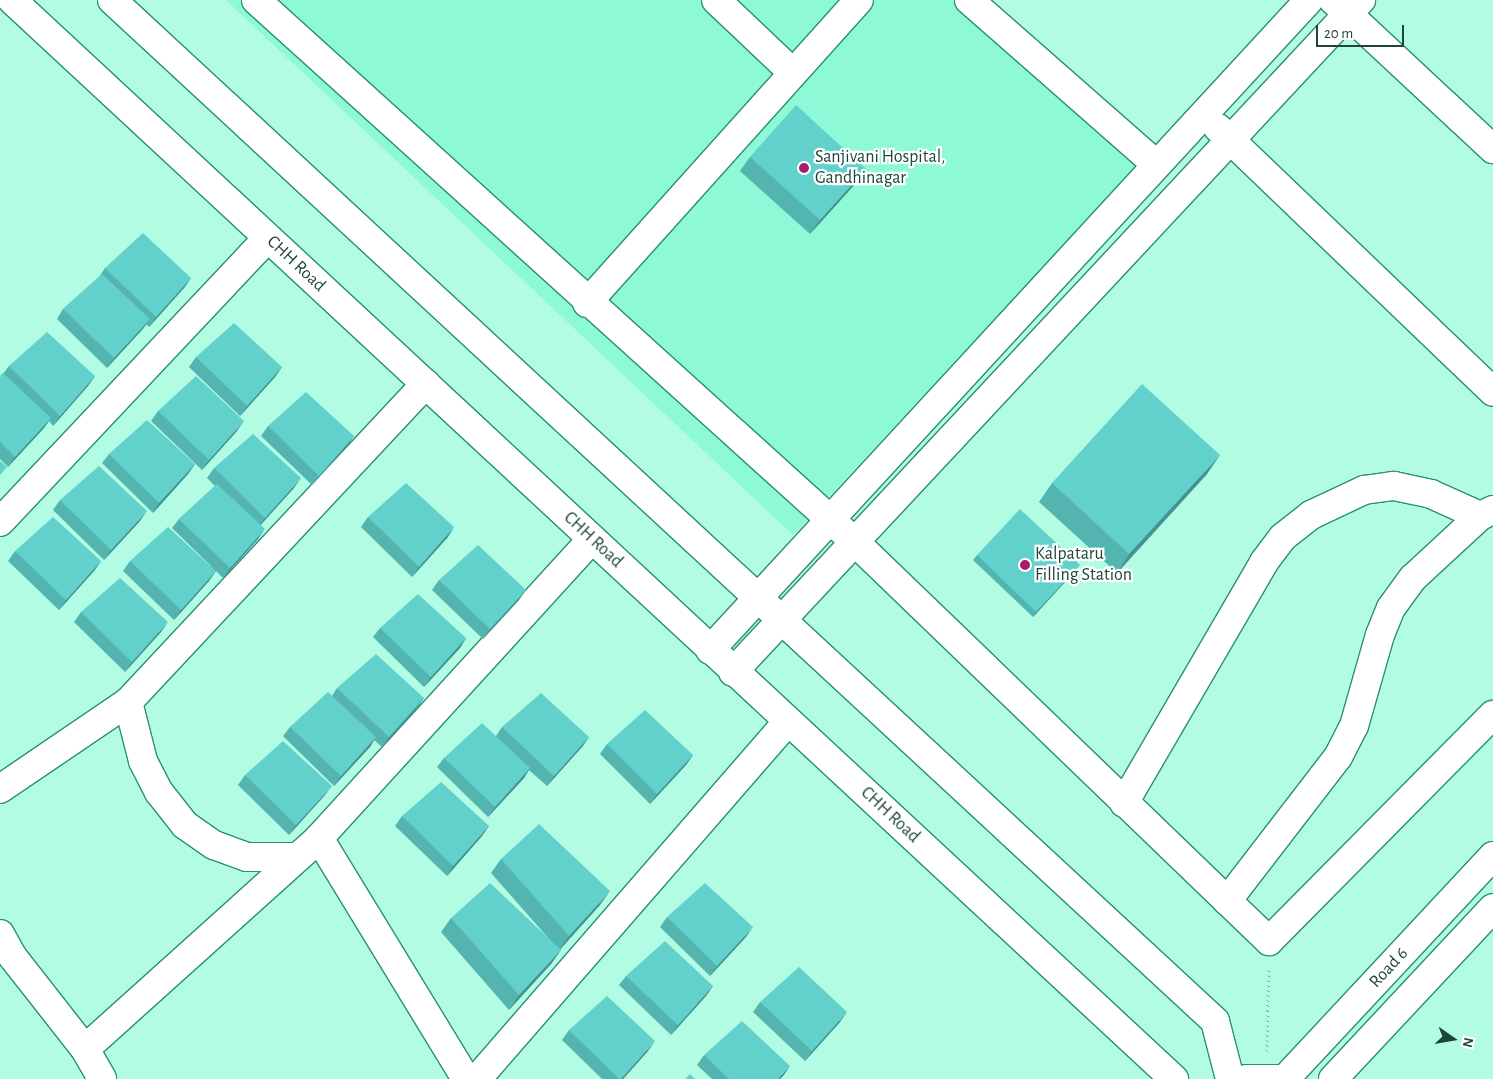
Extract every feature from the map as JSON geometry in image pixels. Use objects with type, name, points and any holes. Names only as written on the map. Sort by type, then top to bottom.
[{"type":"street","points":[[112,0],[1215,1021],[1230,1079]]},
{"type":"street","points":[[256,0],[587,303],[828,521],[855,542],[1269,941],[1493,715]]},
{"type":"street","points":[[716,0],[794,73]]},
{"type":"street","points":[[587,303],[859,0]]},
{"type":"street","points":[[969,0],[1156,164]]},
{"type":"street","points":[[710,650],[1309,0]]},
{"type":"street","name":"CHH Road","points":[[16,1],[733,672],[1174,1079]]},
{"type":"street","points":[[733,672],[1230,140],[1348,5],[1493,149]]},
{"type":"street","points":[[1204,112],[1230,140],[1493,392]]},
{"type":"street","points":[[0,522],[268,238]]},
{"type":"street","points":[[0,789],[128,702],[426,384]]},
{"type":"street","points":[[924,416],[950,440]]},
{"type":"street","points":[[1124,803],[1264,562],[1284,537],[1311,515],[1364,490],[1394,486],[1431,494],[1487,513],[1413,578],[1391,608],[1380,635],[1354,726],[1338,758],[1227,901]]},
{"type":"street","points":[[859,487],[884,510]]},
{"type":"street","points":[[85,1049],[295,857],[319,838],[592,539]]},
{"type":"street","points":[[128,702],[143,761],[159,792],[185,825],[214,845],[247,856],[295,857]]},
{"type":"street","points":[[477,1079],[788,721]]},
{"type":"street","points":[[319,838],[466,1079]]},
{"type":"street","name":"Road 6","points":[[1269,1078],[1493,856]]},
{"type":"street","name":"Road 6","points":[[1333,1079],[1493,908]]},
{"type":"street","points":[[4,953],[85,1049],[102,1079]]},
{"type":"path","points":[[1269,941],[1269,1078]]},
{"type":"shaded area","points":[[226,0],[986,0],[1149,154],[793,535]]},
{"type":"building","points":[[796,105],[866,169],[820,220],[750,157]]},
{"type":"building","points":[[143,233],[191,278],[156,317],[105,268]]},
{"type":"building","points":[[102,274],[150,319],[114,358],[63,309]]},
{"type":"building","points":[[234,323],[282,367],[247,406],[196,357]]},
{"type":"building","points":[[47,332],[95,376],[60,416],[9,366]]},
{"type":"building","points":[[3,373],[51,418],[15,457],[0,442],[0,376]]},
{"type":"building","points":[[196,376],[244,421],[209,460],[158,411]]},
{"type":"building","points":[[1142,384],[1220,455],[1129,554],[1052,483]]},
{"type":"building","points":[[306,392],[354,436],[319,476],[268,426]]},
{"type":"building","points":[[147,420],[195,464],[159,503],[109,454]]},
{"type":"building","points":[[253,434],[301,478],[265,518],[214,468]]},
{"type":"building","points":[[0,461],[7,467],[0,475]]},
{"type":"building","points":[[99,466],[147,511],[111,550],[60,500]]},
{"type":"building","points":[[406,483],[454,527],[419,567],[368,517]]},
{"type":"building","points":[[217,484],[265,529],[230,568],[179,519]]},
{"type":"building","name":"Kalpataru Filling Station","points":[[1020,509],[1080,565],[1036,612],[977,555]]},
{"type":"building","points":[[53,517],[101,561],[66,600],[15,551]]},
{"type":"building","points":[[168,527],[216,571],[181,610],[130,561]]},
{"type":"building","points":[[478,545],[526,590],[490,629],[439,580]]},
{"type":"building","points":[[120,578],[168,622],[132,662],[81,612]]},
{"type":"building","points":[[418,594],[466,638],[431,677],[380,628]]},
{"type":"building","points":[[376,654],[424,698],[389,737],[337,688]]},
{"type":"building","points":[[328,692],[376,737],[341,776],[290,727]]},
{"type":"building","points":[[541,693],[589,737],[554,776],[502,727]]},
{"type":"building","points":[[645,710],[693,755],[657,794],[607,744]]},
{"type":"building","points":[[482,723],[530,768],[495,807],[444,758]]},
{"type":"building","points":[[283,741],[332,786],[296,825],[245,775]]},
{"type":"building","points":[[441,782],[489,826],[453,866],[402,816]]},
{"type":"building","points":[[539,824],[610,891],[569,936],[501,859]]},
{"type":"building","points":[[490,883],[561,950],[519,995],[451,918]]},
{"type":"building","points":[[705,883],[753,927],[717,966],[667,917]]},
{"type":"building","points":[[665,941],[713,986],[678,1025],[626,976]]},
{"type":"building","points":[[799,967],[847,1012],[812,1051],[760,1002]]},
{"type":"building","points":[[607,996],[655,1041],[621,1079],[569,1030]]},
{"type":"building","points":[[742,1021],[790,1066],[778,1079],[729,1079],[704,1055]]},
{"type":"building","points":[[690,1074],[695,1079],[685,1079]]},
{"type":"place","name":"Sanjivani Hospital, Gandhinagar","points":[[804,168]]},
{"type":"place","name":"Kalpataru Filling Station","points":[[1025,565]]}]
